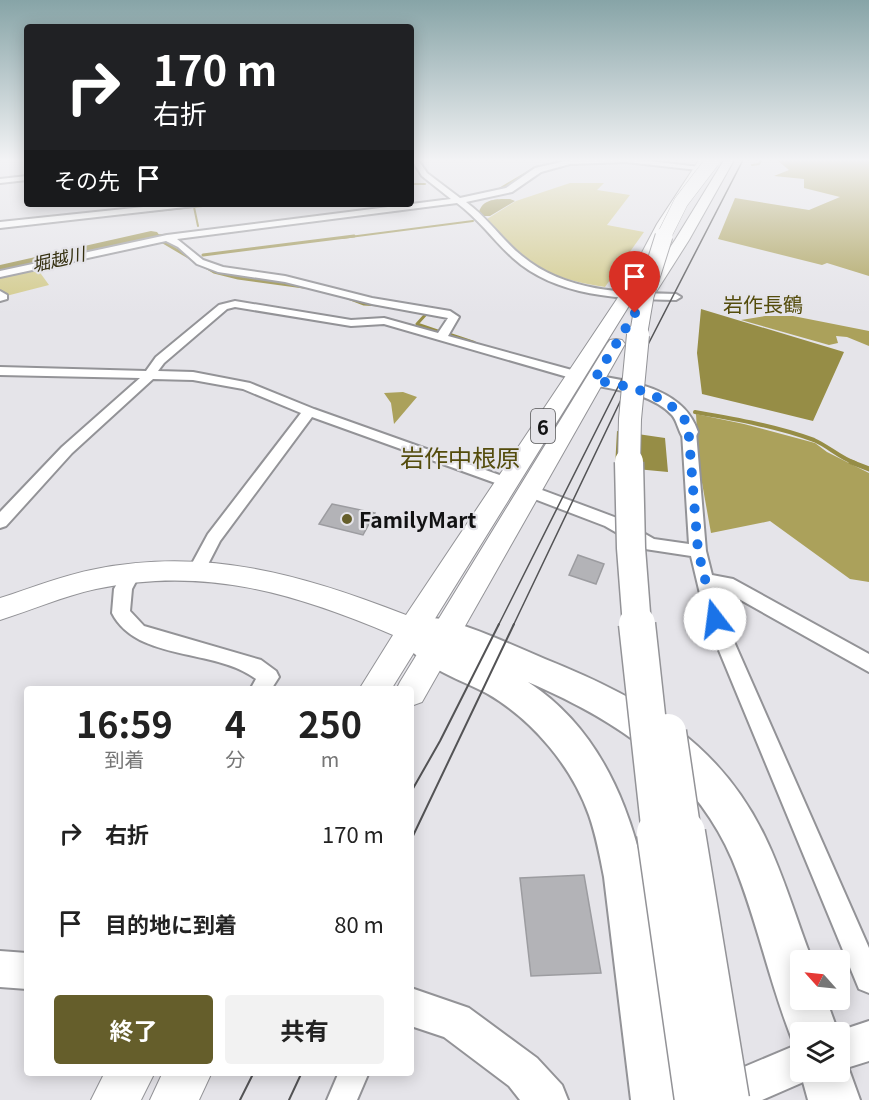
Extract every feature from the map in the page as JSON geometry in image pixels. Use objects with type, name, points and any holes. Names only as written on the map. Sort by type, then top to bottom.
[{"type":"highway","points":[[675,211],[665,231],[654,265],[642,311],[636,356],[630,443],[632,541],[642,671],[670,914],[698,1100]]},
{"type":"highway","points":[[684,211],[670,244],[657,293],[646,356],[644,493],[646,539],[659,670],[694,909],[726,1100]]},
{"type":"highway","points":[[431,638],[604,701],[660,736],[688,760],[710,785],[731,816],[750,851],[790,963]]},
{"type":"highway","points":[[431,638],[532,705],[575,750],[594,778],[609,809],[620,845],[657,1100]]},
{"type":"highway","points":[[828,1082],[834,1100]]},
{"type":"main road","name":"6","points":[[637,296],[664,224],[673,211]]},
{"type":"main road","name":"6","points":[[413,686],[431,638],[506,482],[585,377],[637,296],[682,240],[699,211]]},
{"type":"main road","name":"6","points":[[377,686],[431,638],[529,491],[585,377]]},
{"type":"main road","points":[[0,609],[95,579],[132,572],[197,569],[234,572],[295,586],[325,595],[431,638]]},
{"type":"main road","points":[[114,1100],[129,1076]]},
{"type":"main road","points":[[173,1100],[187,1076]]},
{"type":"street","points":[[0,225],[126,211]]},
{"type":"street","points":[[0,274],[167,238],[365,211]]},
{"type":"street","points":[[472,211],[522,262],[544,275],[572,285],[637,296],[676,297]]},
{"type":"street","points":[[167,238],[181,245],[200,262],[220,270],[285,279],[372,300],[446,313],[454,317],[442,336]]},
{"type":"street","points":[[0,522],[67,450],[150,375],[160,360],[223,307],[235,304],[351,324],[384,321],[661,399],[685,420],[688,432],[698,551],[715,619],[869,979]]},
{"type":"street","points":[[0,371],[193,376],[246,386],[309,412],[506,482]]},
{"type":"street","points":[[197,569],[214,538],[309,412]]},
{"type":"street","points":[[529,491],[611,522],[651,545],[698,551]]},
{"type":"street","points":[[132,572],[123,589],[122,613],[136,631],[254,666],[269,677],[262,686]]},
{"type":"street","points":[[705,580],[727,584],[869,664]]},
{"type":"street","points":[[0,969],[24,971]]},
{"type":"street","points":[[414,1007],[455,1022],[523,1072],[547,1100]]},
{"type":"street","points":[[850,1047],[869,1041]]},
{"type":"street","points":[[717,1100],[790,1067]]},
{"type":"street","points":[[342,1100],[352,1076]]},
{"type":"shaded area","points":[[498,211],[490,216],[482,216],[479,212]]},
{"type":"shaded area","points":[[499,211],[617,211],[607,225],[644,232],[605,287],[566,279],[538,266],[514,247],[487,219]]},
{"type":"shaded area","points":[[729,211],[869,211],[869,276],[827,263],[822,265],[718,239]]},
{"type":"shaded area","points":[[36,267],[49,285],[6,296],[0,290],[0,275]]},
{"type":"shaded area","points":[[701,309],[844,352],[813,421],[702,394],[697,353]]},
{"type":"shaded area","points":[[765,316],[793,316],[869,331],[869,346],[847,337],[836,336],[838,343],[829,345],[741,320]]},
{"type":"shaded area","points":[[403,392],[417,397],[394,424],[391,403],[384,393]]},
{"type":"shaded area","points":[[696,414],[815,443],[827,452],[869,473],[869,582],[850,579],[770,521],[711,533],[699,466]]},
{"type":"shaded area","points":[[617,431],[665,438],[668,472],[615,467]]},
{"type":"building","name":"FamilyMart","points":[[332,504],[375,513],[363,535],[319,524]]},
{"type":"building","points":[[578,555],[604,564],[596,584],[569,575]]},
{"type":"building","points":[[584,875],[601,973],[531,976],[520,878]]},
{"type":"waterway","points":[[77,219],[151,211]]},
{"type":"waterway","points":[[195,211],[198,226]]},
{"type":"waterway","points":[[342,238],[473,221]]},
{"type":"waterway","points":[[194,232],[256,224]]},
{"type":"waterway","points":[[151,236],[175,234]]},
{"type":"waterway","name":"堀越川","points":[[0,271],[151,236]]},
{"type":"waterway","points":[[203,255],[354,236]]},
{"type":"waterway","points":[[163,242],[214,272],[238,278],[311,288]]},
{"type":"waterway","points":[[343,296],[364,304],[381,305]]},
{"type":"waterway","points":[[422,312],[427,313],[417,324],[455,337]]},
{"type":"waterway","points":[[450,335],[474,343]]},
{"type":"waterway","points":[[695,412],[755,423],[800,435],[814,440],[855,463]]},
{"type":"waterway","points":[[851,462],[869,469]]},
{"type":"tram line","points":[[513,626],[639,362],[717,211]]},
{"type":"tram line","points":[[498,626],[632,359]]},
{"type":"tram line","points":[[414,787],[440,741],[499,624]]},
{"type":"tram line","points":[[414,834],[514,624]]},
{"type":"tram line","points":[[240,1100],[252,1076]]},
{"type":"tram line","points":[[289,1100],[300,1076]]},
{"type":"place","name":"FamilyMart","points":[[347,519]]},
{"type":"district","name":"岩作長鶴","points":[[763,303]]},
{"type":"district","name":"岩作中根原","points":[[460,456]]},
{"type":"route","points":[[635,313],[594,380],[651,394],[678,411],[688,425],[698,551],[715,619]]}]
